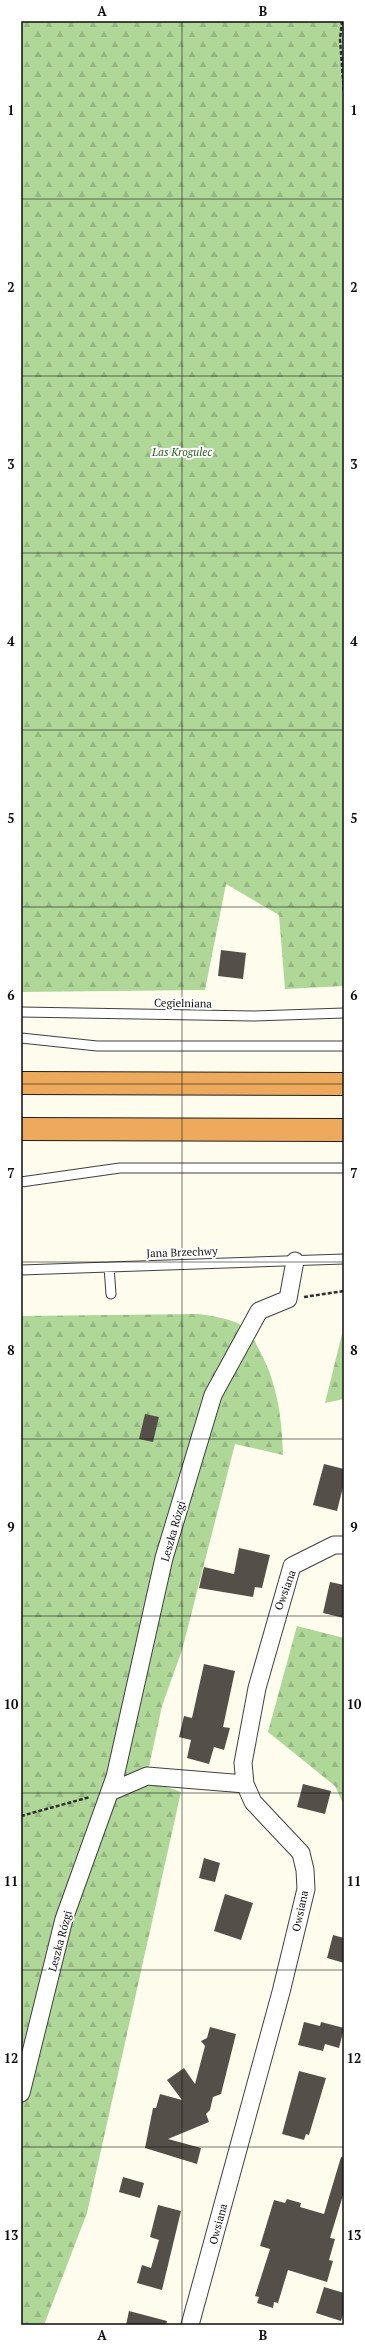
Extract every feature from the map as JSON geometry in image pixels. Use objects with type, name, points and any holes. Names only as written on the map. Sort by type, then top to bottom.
[{"type":"highway","points":[[21,1083],[344,1084]]},
{"type":"highway","points":[[21,1128],[344,1130]]},
{"type":"highway","points":[[21,1143],[157,1129]]},
{"type":"street","points":[[288,1299],[295,1261]]},
{"type":"street","name":"Leszka Rózgi","points":[[21,2093],[64,1919],[110,1792],[146,1646],[164,1558],[213,1395],[259,1311],[288,1299]]},
{"type":"street","name":"Owsiana","points":[[190,2325],[281,1992],[306,1889],[305,1870],[301,1853],[253,1802],[245,1784],[243,1762],[257,1688],[292,1566],[334,1545],[344,1545]]},
{"type":"street","points":[[110,1792],[147,1776],[245,1784]]},
{"type":"lane","name":"Cegielniana","points":[[21,1012],[254,1016],[344,1013]]},
{"type":"lane","points":[[21,1038],[96,1046],[344,1046]]},
{"type":"lane","points":[[21,1182],[120,1168],[344,1168]]},
{"type":"lane","name":"Jana Brzechwy","points":[[21,1270],[344,1259]]},
{"type":"lane","points":[[109,1267],[111,1294]]},
{"type":"path","points":[[342,21],[340,39],[344,93]]},
{"type":"path","points":[[288,1299],[344,1291]]},
{"type":"path","points":[[21,1816],[110,1792]]},
{"type":"green space","name":"Las Krogulec","points":[[21,21],[344,21],[344,986],[285,989],[279,915],[226,884],[205,990],[21,992]]},
{"type":"green space","points":[[199,1314],[231,1320],[243,1326],[252,1336],[264,1359],[274,1385],[280,1413],[283,1455],[235,1444],[182,1650],[162,1706],[147,1776],[153,1782],[181,1792],[87,2213],[44,2325],[21,2325],[21,1316]]},
{"type":"green space","points":[[344,1332],[344,1399],[325,1403],[342,1334]]},
{"type":"green space","points":[[297,1626],[344,1638],[344,1805],[335,1786],[268,1732]]},
{"type":"building","points":[[221,950],[246,953],[243,979],[218,976]]},
{"type":"building","points":[[145,1414],[159,1417],[153,1442],[139,1439]]},
{"type":"building","points":[[324,1464],[344,1469],[344,1483],[337,1511],[313,1505]]},
{"type":"building","points":[[239,1548],[270,1555],[262,1588],[255,1587],[253,1597],[199,1588],[204,1567],[234,1574]]},
{"type":"building","points":[[330,1582],[344,1585],[344,1618],[323,1613]]},
{"type":"building","points":[[204,1664],[235,1671],[223,1727],[230,1728],[224,1750],[214,1747],[209,1764],[187,1758],[191,1740],[179,1737],[184,1716],[192,1718]]},
{"type":"building","points":[[303,1784],[331,1791],[325,1814],[297,1807]]},
{"type":"building","points":[[204,1858],[220,1863],[215,1882],[199,1878]]},
{"type":"building","points":[[225,1894],[253,1903],[241,1940],[214,1931]]},
{"type":"building","points":[[333,1935],[344,1938],[344,1963],[327,1958]]},
{"type":"building","points":[[304,2022],[320,2026],[321,2022],[344,2028],[339,2048],[325,2044],[323,2051],[298,2045]]},
{"type":"building","points":[[210,2027],[236,2034],[221,2094],[213,2097],[210,2110],[206,2114],[209,2122],[168,2139],[201,2148],[197,2164],[145,2148],[153,2108],[156,2108],[160,2094],[182,2100],[167,2080],[184,2068],[195,2084],[205,2046],[201,2041],[207,2038]]},
{"type":"building","points":[[299,2071],[326,2078],[309,2135],[306,2134],[304,2140],[282,2134]]},
{"type":"building","points":[[341,2157],[344,2158],[344,2192],[330,2238],[335,2239],[329,2260],[333,2261],[327,2282],[288,2270],[278,2303],[274,2302],[273,2308],[257,2303],[259,2297],[255,2296],[270,2249],[260,2246],[274,2200],[285,2203],[287,2199],[301,2203],[300,2207],[324,2214]]},
{"type":"building","points":[[123,2177],[144,2183],[140,2198],[119,2192]]},
{"type":"building","points":[[158,2205],[181,2211],[162,2290],[137,2283],[142,2265],[151,2268],[159,2240],[150,2237]]},
{"type":"building","points":[[324,2287],[344,2293],[344,2311],[341,2321],[316,2313]]},
{"type":"building","points":[[129,2311],[167,2321],[166,2325],[126,2325]]}]
